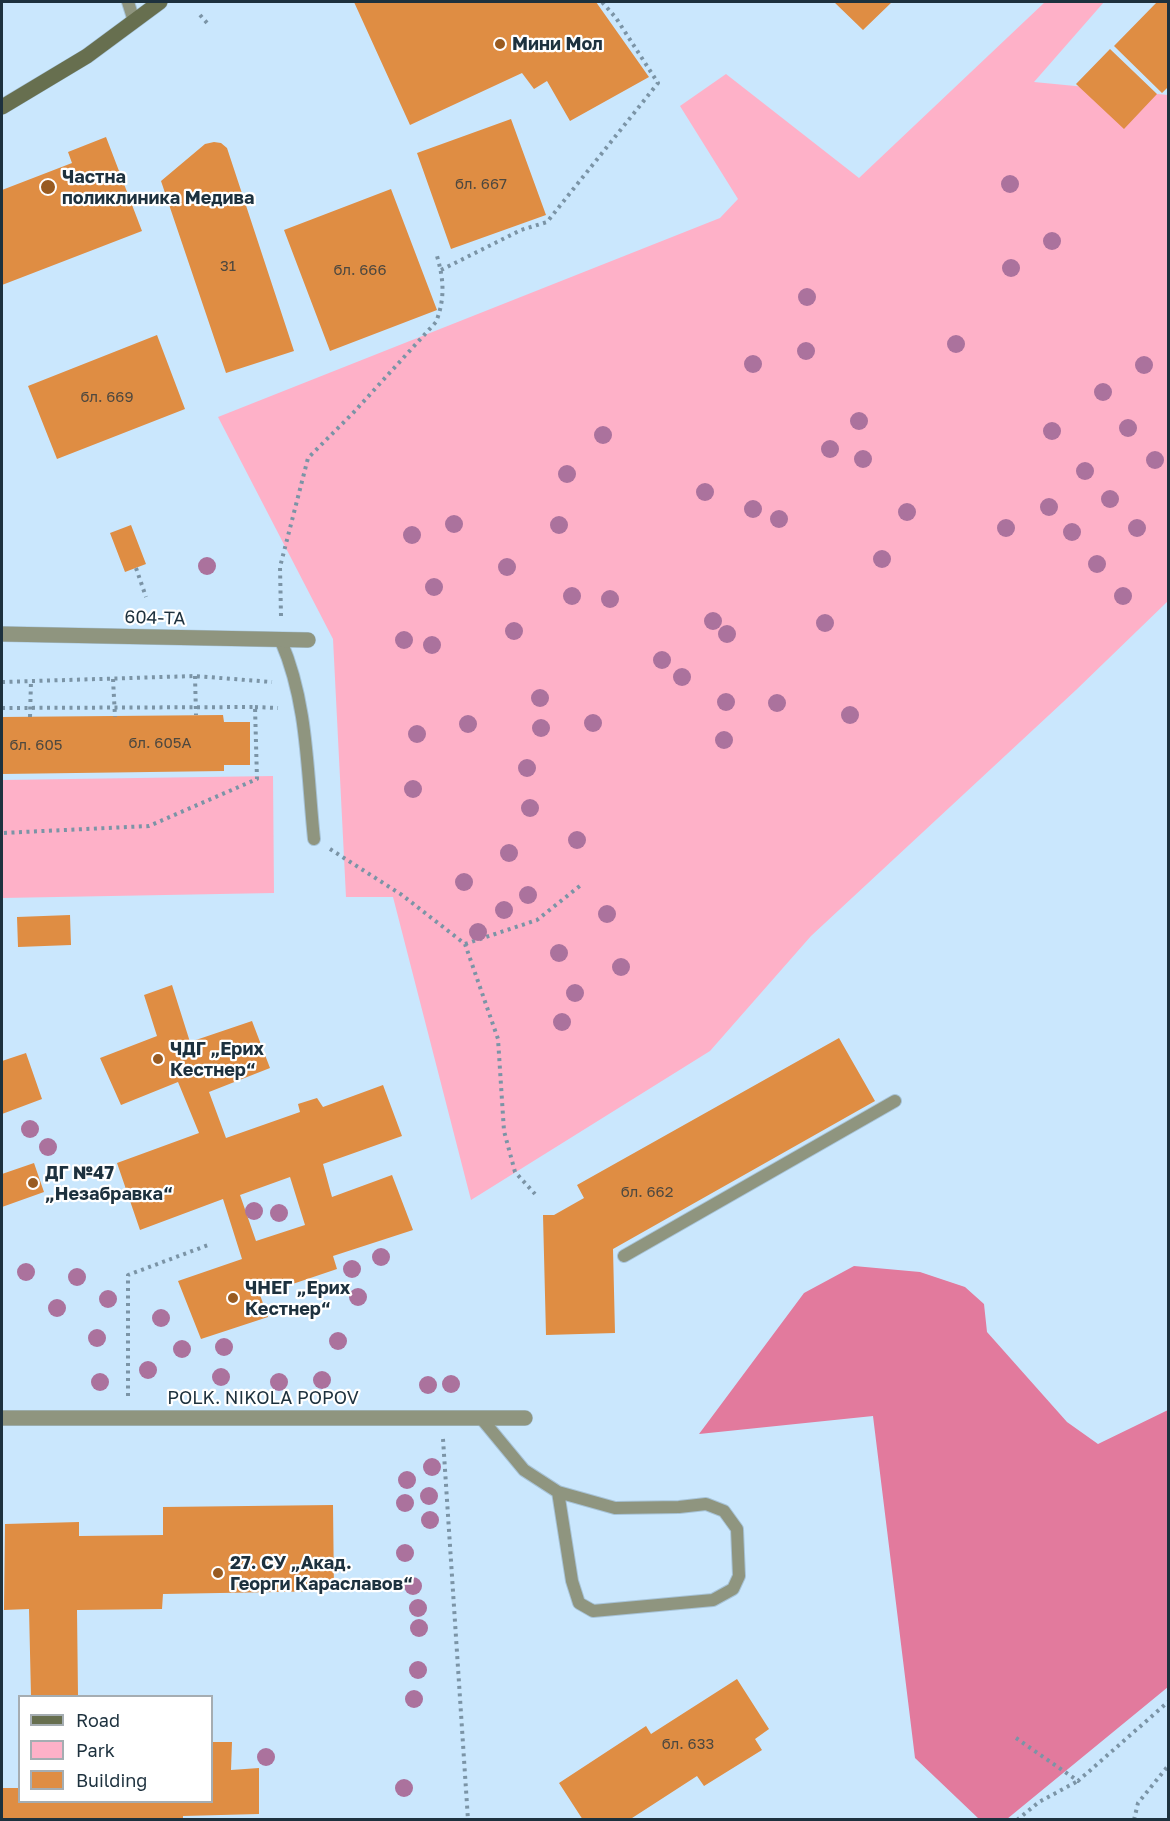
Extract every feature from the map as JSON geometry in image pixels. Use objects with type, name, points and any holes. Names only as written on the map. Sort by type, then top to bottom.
[{"type":"street","points":[[2,107],[87,56],[160,2]]},
{"type":"street","name":"604-ТА","points":[[2,634],[308,640]]},
{"type":"street","name":"POLK. NIKOLA POPOV","points":[[2,1418],[525,1418]]},
{"type":"lane","points":[[128,2],[134,21]]},
{"type":"lane","points":[[281,641],[297,684],[314,839]]},
{"type":"lane","points":[[624,1256],[895,1101]]},
{"type":"lane","points":[[481,1418],[524,1470],[558,1492],[615,1508],[679,1507],[706,1504],[724,1511],[736,1529],[740,1576],[733,1589],[713,1600],[593,1611],[579,1603],[572,1581],[558,1492]]},
{"type":"path","points":[[441,270],[521,230],[546,222],[658,83],[628,36],[602,2]]},
{"type":"path","points":[[200,15],[208,24]]},
{"type":"path","points":[[281,641],[280,567],[308,458],[354,412],[436,322],[442,304],[441,270],[437,256]]},
{"type":"path","points":[[136,568],[146,597]]},
{"type":"path","points":[[2,682],[195,676],[297,684]]},
{"type":"path","points":[[195,676],[196,715]]},
{"type":"path","points":[[113,679],[115,717]]},
{"type":"path","points":[[30,717],[31,681]]},
{"type":"path","points":[[2,708],[255,707],[257,779],[149,826],[2,833]]},
{"type":"path","points":[[314,839],[402,895],[465,944],[498,1039],[504,1131],[515,1172],[535,1194]]},
{"type":"path","points":[[465,944],[537,920],[581,885]]},
{"type":"path","points":[[129,1418],[128,1275],[211,1244]]},
{"type":"path","points":[[441,1418],[468,1820]]},
{"type":"path","points":[[1017,1820],[1039,1802],[1078,1781],[1168,1702]]},
{"type":"path","points":[[1016,1738],[1078,1781]]},
{"type":"path","points":[[1134,1820],[1138,1803],[1168,1766]]},
{"type":"green space","points":[[1045,2],[1104,2],[1034,82],[1168,95],[1168,601],[1076,690],[811,936],[710,1051],[471,1200],[393,897],[346,897],[333,639],[218,417],[720,218],[738,199],[680,106],[726,74],[859,178]]},
{"type":"green space","points":[[273,776],[274,893],[2,898],[2,780]]},
{"type":"shaded area","points":[[854,1266],[920,1272],[965,1287],[984,1304],[987,1332],[1067,1422],[1098,1444],[1168,1410],[1168,1687],[1007,1819],[979,1819],[915,1758],[873,1416],[699,1434],[804,1293]]},
{"type":"building","name":"Мини Мол","points":[[354,2],[596,2],[649,77],[570,121],[547,81],[534,89],[522,73],[410,125]]},
{"type":"building","points":[[834,2],[892,2],[863,30]]},
{"type":"building","points":[[1157,2],[1168,2],[1168,87],[1162,93],[1114,46]]},
{"type":"building","points":[[1110,49],[1157,94],[1124,129],[1076,84]]},
{"type":"building","points":[[511,119],[546,215],[451,249],[417,153]]},
{"type":"building","points":[[106,137],[142,231],[2,285],[2,190],[72,163],[68,152]]},
{"type":"building","points":[[221,143],[227,148],[294,351],[226,373],[161,181],[205,144]]},
{"type":"building","points":[[391,189],[437,310],[330,351],[284,230]]},
{"type":"building","points":[[157,335],[185,409],[57,459],[28,386]]},
{"type":"building","points":[[131,525],[146,564],[125,572],[110,533]]},
{"type":"building","points":[[223,715],[224,722],[250,722],[250,765],[224,765],[224,771],[2,774],[2,717]]},
{"type":"building","points":[[70,915],[71,945],[18,947],[17,917]]},
{"type":"building","points":[[172,985],[190,1042],[252,1021],[270,1068],[209,1092],[226,1138],[300,1112],[298,1104],[317,1098],[323,1107],[383,1085],[402,1136],[323,1164],[332,1197],[392,1175],[413,1230],[333,1256],[337,1269],[260,1295],[268,1317],[201,1339],[178,1281],[242,1259],[223,1199],[140,1230],[117,1163],[199,1133],[178,1082],[121,1105],[100,1058],[157,1036],[144,995]],"holes":[[[290,1177],[305,1225],[256,1241],[240,1195]]]},
{"type":"building","points":[[839,1038],[875,1101],[613,1249],[615,1333],[546,1335],[543,1215],[554,1215],[584,1198],[577,1185]]},
{"type":"building","points":[[26,1053],[42,1099],[2,1114],[2,1061]]},
{"type":"building","points":[[34,1163],[44,1192],[2,1207],[2,1174]]},
{"type":"building","points":[[333,1505],[334,1591],[163,1594],[162,1609],[77,1610],[78,1695],[31,1695],[29,1609],[4,1610],[5,1524],[79,1522],[79,1536],[163,1535],[163,1507]]},
{"type":"building","points":[[737,1679],[769,1729],[755,1739],[762,1750],[704,1786],[697,1776],[629,1820],[583,1820],[559,1783],[646,1726],[651,1734]]},
{"type":"building","points":[[213,1742],[232,1742],[231,1770],[259,1768],[259,1814],[183,1816],[183,1820],[2,1820],[2,1788],[18,1788],[18,1803],[213,1803]]},
{"type":"place","name":"Мини Мол","points":[[500,44]]},
{"type":"place","name":"Частна поликлиника Медива","points":[[48,187]]},
{"type":"place","name":"ЧДГ „Ерих Кестнер“","points":[[158,1059]]},
{"type":"place","name":"ДГ №47 „Незабравка“","points":[[33,1183]]},
{"type":"place","name":"ЧНЕГ „Ерих Кестнер“","points":[[233,1298]]},
{"type":"place","name":"27. СУ „Акад. Георги Караславов“","points":[[218,1573]]}]
